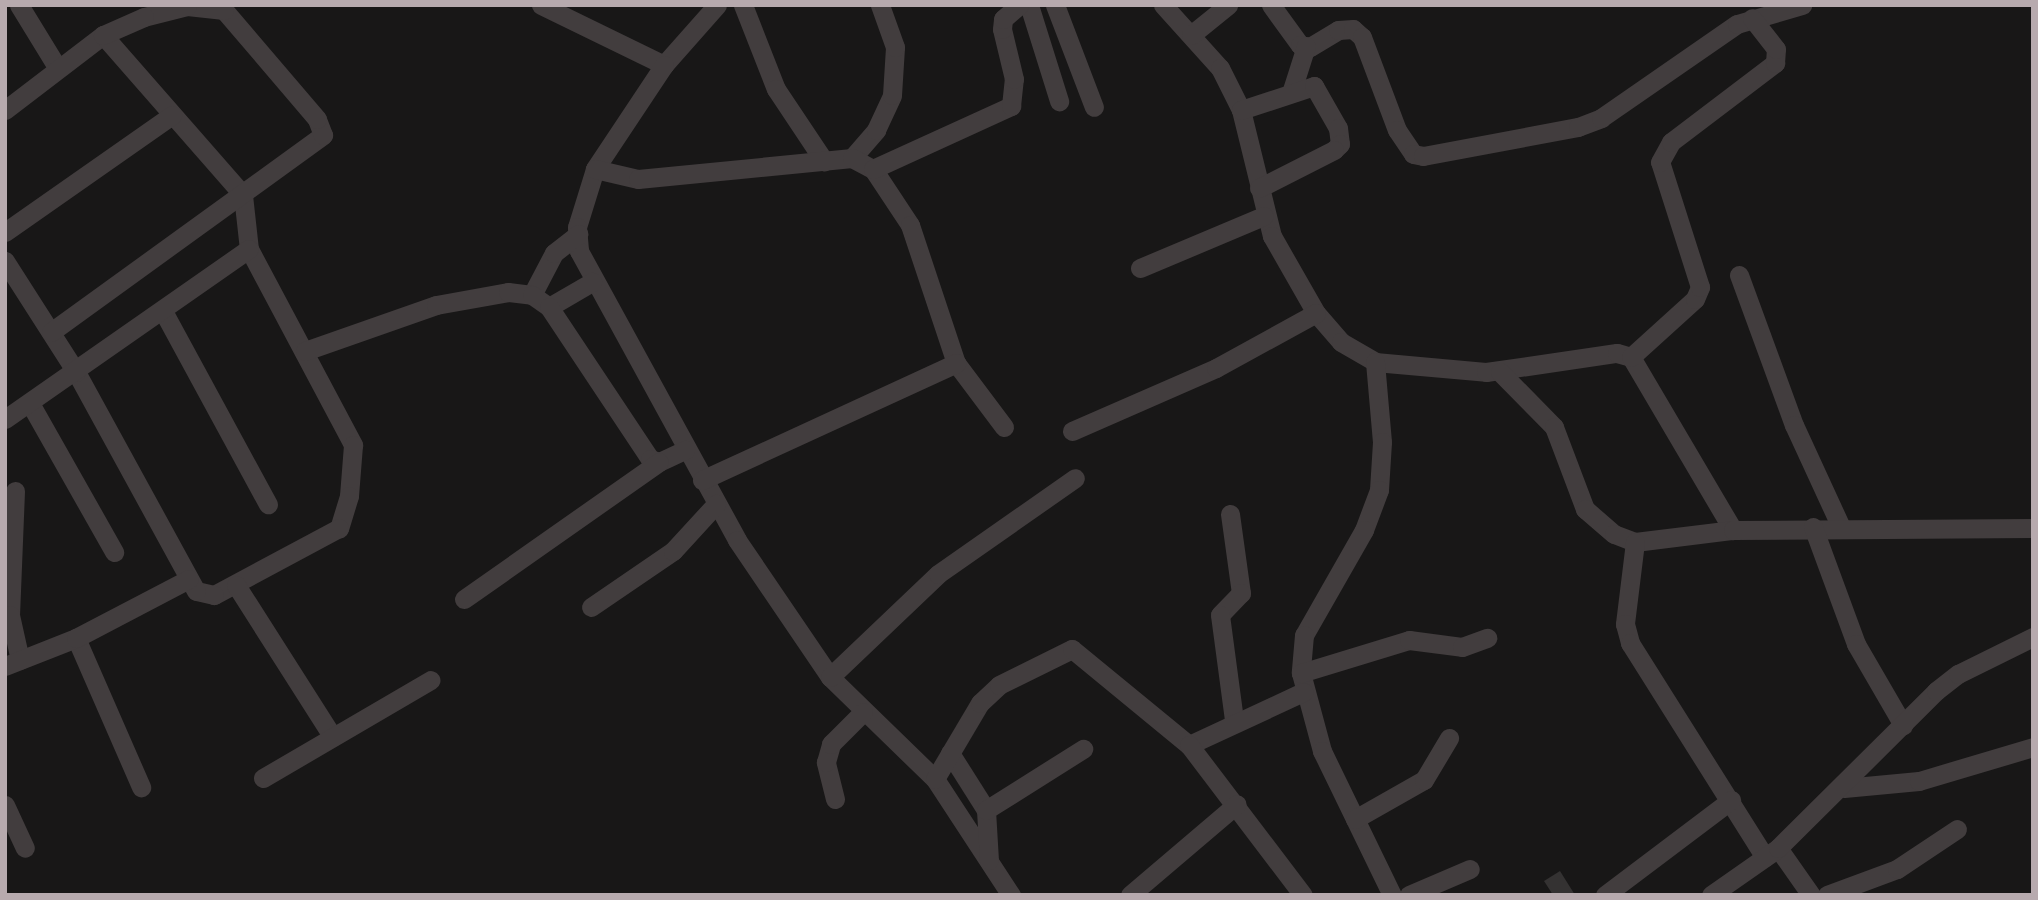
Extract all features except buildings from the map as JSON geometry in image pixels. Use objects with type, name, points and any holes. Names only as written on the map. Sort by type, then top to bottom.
[{"type":"street","points":[[19,5],[57,67]]},
{"type":"street","points":[[541,5],[664,65]]},
{"type":"street","points":[[717,5],[664,65],[595,169],[578,234],[592,282],[716,504],[831,677],[863,712],[935,779],[1011,895]]},
{"type":"street","points":[[743,5],[776,89],[824,161]]},
{"type":"street","points":[[852,158],[876,130],[892,96],[895,47],[880,5]]},
{"type":"street","points":[[873,169],[1011,106],[1014,79],[1003,19],[1019,5]]},
{"type":"street","points":[[1029,5],[1059,101]]},
{"type":"street","points":[[1055,5],[1094,107]]},
{"type":"street","points":[[1163,5],[1220,68],[1241,110],[1264,216],[1316,313],[1356,354],[1375,362],[1500,372],[1583,357],[1631,357],[1695,299],[1700,287],[1660,162],[1671,142],[1775,63],[1776,49],[1752,18]]},
{"type":"street","points":[[1191,35],[1228,5]]},
{"type":"street","points":[[1272,5],[1306,46]]},
{"type":"street","points":[[1293,90],[1306,46],[1338,30],[1353,29],[1362,37],[1397,130],[1413,154],[1423,156],[1601,118],[1752,18],[1802,5]]},
{"type":"street","points":[[5,110],[57,67],[103,35],[144,17],[187,6],[225,10],[323,129],[319,142],[51,332]]},
{"type":"street","points":[[5,261],[76,372],[188,579],[203,595],[236,585],[330,535],[344,520],[354,445],[249,249],[243,195],[103,35]]},
{"type":"street","points":[[1241,110],[1293,90],[1314,86],[1322,93],[1340,144],[1259,188]]},
{"type":"street","points":[[5,232],[172,116]]},
{"type":"street","points":[[595,169],[638,179],[852,158],[873,169],[910,225],[956,363],[1004,427]]},
{"type":"street","points":[[1140,268],[1264,216]]},
{"type":"street","points":[[532,295],[554,253],[578,234]]},
{"type":"street","points":[[5,419],[31,405],[249,249]]},
{"type":"street","points":[[1739,275],[1794,425],[1840,527]]},
{"type":"street","points":[[549,307],[592,282]]},
{"type":"street","points":[[305,351],[436,305],[508,292],[532,295],[549,307],[640,447],[659,461]]},
{"type":"street","points":[[163,311],[268,504]]},
{"type":"street","points":[[1073,431],[1216,368],[1316,313]]},
{"type":"street","points":[[1631,357],[1733,530]]},
{"type":"street","points":[[1375,362],[1382,442],[1379,490],[1364,530],[1308,625],[1302,683],[1322,751],[1392,895]]},
{"type":"street","points":[[702,480],[956,363]]},
{"type":"street","points":[[1500,372],[1553,427],[1585,509],[1614,534],[1635,542],[1733,530],[1813,527],[2033,528]]},
{"type":"street","points":[[31,405],[114,552]]},
{"type":"street","points":[[464,599],[659,461],[685,450]]},
{"type":"street","points":[[831,677],[938,575],[1075,478]]},
{"type":"street","points":[[15,491],[10,615],[13,663],[76,638],[188,579]]},
{"type":"street","points":[[592,607],[673,551],[716,504]]},
{"type":"street","points":[[1230,514],[1241,593],[1220,615],[1234,720]]},
{"type":"street","points":[[1813,527],[1856,644],[1903,725]]},
{"type":"street","points":[[1635,542],[1625,624],[1630,643],[1731,800],[1772,853],[1811,895]]},
{"type":"street","points":[[236,585],[333,737]]},
{"type":"street","points":[[76,638],[141,787]]},
{"type":"street","points":[[1189,746],[1302,683],[1409,640],[1462,647],[1487,638]]},
{"type":"street","points":[[1712,895],[1772,853],[1844,788],[1903,725],[1958,674],[2033,638]]},
{"type":"street","points":[[935,779],[980,702],[999,685],[1072,649],[1189,746],[1237,804],[1303,895]]},
{"type":"street","points":[[263,778],[431,680]]},
{"type":"street","points":[[835,799],[826,762],[831,744],[863,712]]},
{"type":"street","points":[[1355,819],[1424,780],[1449,738]]},
{"type":"street","points":[[1844,788],[1919,781],[2033,747]]},
{"type":"street","points":[[986,810],[1083,749]]},
{"type":"street","points":[[950,753],[986,810],[989,860]]},
{"type":"street","points":[[1605,895],[1731,800]]},
{"type":"street","points":[[1130,895],[1237,804]]},
{"type":"street","points":[[5,805],[25,848]]},
{"type":"street","points":[[1827,895],[1897,869],[1957,829]]},
{"type":"street","points":[[1409,895],[1470,869]]}]
